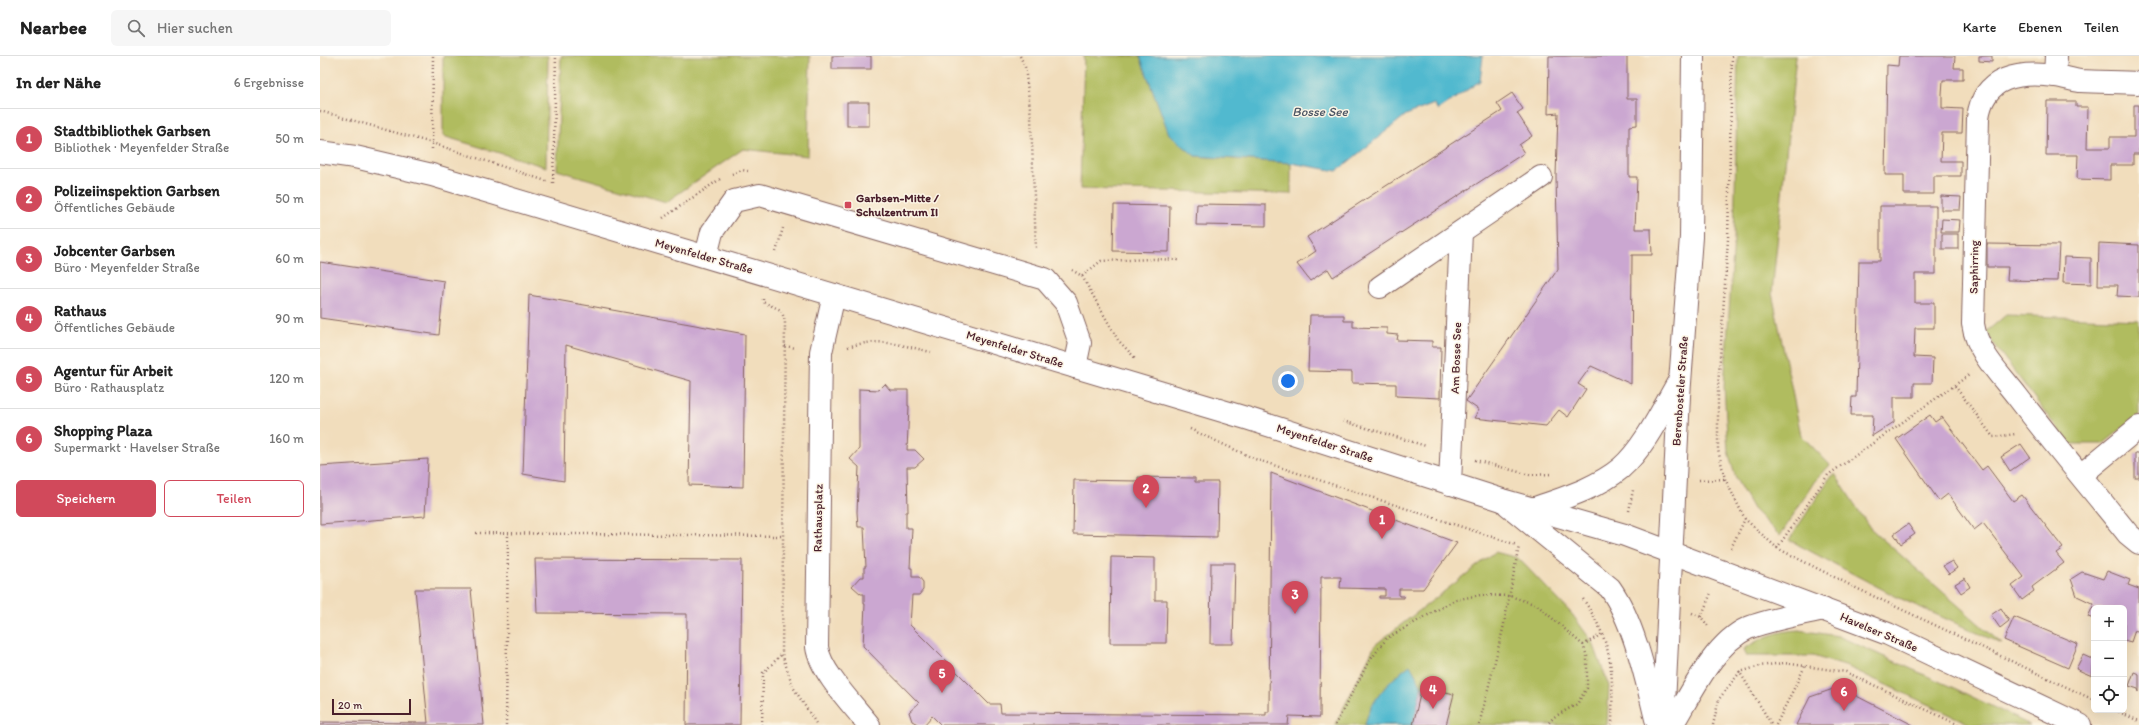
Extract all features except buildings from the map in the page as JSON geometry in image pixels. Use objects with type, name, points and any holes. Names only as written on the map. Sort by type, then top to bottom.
[{"type":"street","name":"Berenbosteler Straße","points":[[1663,725],[1680,378],[1691,237],[1693,56]]},
{"type":"street","name":"Saphirring","points":[[2139,83],[2078,81],[2055,66],[2011,76],[1989,91],[1980,104],[1973,324],[1978,344],[1989,360],[2043,430],[2128,534],[2139,543]]},
{"type":"street","name":"Meyenfelder Straße","points":[[320,152],[355,157],[432,175],[706,256],[1246,418],[1450,484],[1625,535],[1672,552]]},
{"type":"street","name":"Meyenfelder Straße","points":[[320,161],[355,157]]},
{"type":"street","points":[[1380,287],[1542,177]]},
{"type":"street","points":[[706,256],[712,232],[734,202],[760,195],[1038,276],[1045,279],[1066,303],[1080,343],[1075,367]]},
{"type":"street","name":"Am Bosse See","points":[[1450,484],[1461,232]]},
{"type":"street","name":"Rathausplatz","points":[[834,295],[821,352],[818,656],[824,669],[869,725]]},
{"type":"street","points":[[1535,508],[1584,490],[1621,468],[1650,431],[1680,378]]},
{"type":"street","points":[[2081,475],[2139,427]]},
{"type":"street","points":[[1502,500],[1610,588],[1619,600],[1644,666],[1658,725]]},
{"type":"street","name":"Havelser Straße","points":[[1672,552],[1888,634],[2080,725]]},
{"type":"street","points":[[1672,725],[1713,658],[1722,647],[1748,628],[1822,609]]},
{"type":"path","points":[[432,175],[433,56]]},
{"type":"path","points":[[553,183],[556,56]]},
{"type":"path","points":[[1020,56],[1025,67],[1031,116],[1036,249]]},
{"type":"path","points":[[1732,56],[1728,239],[1718,387],[1718,450],[1724,479],[1745,519],[1777,548],[1854,587],[2091,699]]},
{"type":"path","points":[[320,111],[432,143],[561,186]]},
{"type":"path","points":[[656,214],[670,218]]},
{"type":"path","points":[[769,250],[784,254]]},
{"type":"path","points":[[1082,276],[1101,261],[1153,259],[1180,260]]},
{"type":"path","points":[[770,276],[763,302],[781,310],[785,321],[782,654],[793,687],[817,725]]},
{"type":"path","points":[[785,346],[821,352],[845,349],[865,342],[882,341],[937,353]]},
{"type":"path","points":[[1131,358],[1138,360]]},
{"type":"path","points":[[1777,548],[1828,475],[1955,386],[1989,360]]},
{"type":"path","points":[[1955,386],[1993,437],[2043,430]]},
{"type":"path","points":[[1339,420],[1452,454],[1530,475],[1559,474]]},
{"type":"path","points":[[1183,426],[1255,458],[1519,546],[1525,550]]},
{"type":"path","points":[[476,533],[783,536]]},
{"type":"path","points":[[506,725],[508,533]]},
{"type":"path","points":[[1479,725],[1510,596],[1519,546]]},
{"type":"path","points":[[1335,725],[1368,663],[1386,638],[1454,600],[1480,595],[1510,596],[1537,605],[1583,645],[1587,656],[1587,688],[1577,704],[1554,717],[1547,725]]},
{"type":"path","points":[[1580,595],[1595,617],[1610,654],[1612,676],[1612,725]]},
{"type":"path","points":[[1583,645],[1602,634]]},
{"type":"path","points":[[762,725],[763,673],[782,654]]},
{"type":"path","points":[[1713,725],[1719,699],[1740,672],[1766,665],[1784,664],[1846,672],[1959,725]]},
{"type":"path","points":[[1776,725],[1805,666]]},
{"type":"path","points":[[1740,672],[1772,725]]},
{"type":"path","points":[[2122,713],[2139,721]]},
{"type":"green space","points":[[443,56],[548,56],[546,167],[443,136]]},
{"type":"green space","points":[[561,56],[810,56],[808,156],[743,149],[666,202],[557,170]]},
{"type":"green space","points":[[1084,56],[1140,56],[1152,88],[1195,156],[1291,163],[1291,194],[1080,189]]},
{"type":"green space","points":[[1738,56],[1796,56],[1772,293],[1801,435],[1830,465],[1814,482],[1780,536],[1753,509],[1736,479],[1728,451],[1724,386],[1734,239]]},
{"type":"green space","points":[[2006,315],[2139,320],[2139,415],[2103,444],[2069,444],[1990,339],[1987,331]]},
{"type":"green space","points":[[1835,474],[1870,528],[2002,644],[1897,597],[1789,540],[1831,476]]},
{"type":"green space","points":[[1495,552],[1518,558],[1572,614],[1593,643],[1609,686],[1607,725],[1446,725],[1454,694],[1423,686],[1413,725],[1335,725],[1375,645]]},
{"type":"green space","points":[[1799,630],[1838,636],[1956,689],[2030,725],[1972,725],[1848,667],[1813,656],[1746,656],[1744,649],[1757,641],[1777,633]]},
{"type":"water","name":"Bosse See","points":[[1140,56],[1483,56],[1480,81],[1438,110],[1434,104],[1406,115],[1337,171],[1291,163],[1195,156],[1169,134]]},
{"type":"water","points":[[1410,665],[1422,686],[1413,725],[1365,725],[1371,707],[1382,691],[1395,677]]},
{"type":"place","name":"Garbsen-Mitte / Schulzentrum II","points":[[848,205]]},
{"type":"place","name":"Polizeiinspektion Garbsen","points":[[1146,508]]},
{"type":"place","name":"Stadtbibliothek Garbsen","points":[[1382,539]]},
{"type":"place","name":"Jobcenter Garbsen","points":[[1295,614]]},
{"type":"place","name":"Agentur für Arbeit","points":[[942,693]]},
{"type":"place","name":"Rathaus","points":[[1433,709]]},
{"type":"place","name":"Shopping Plaza","points":[[1844,711]]}]
